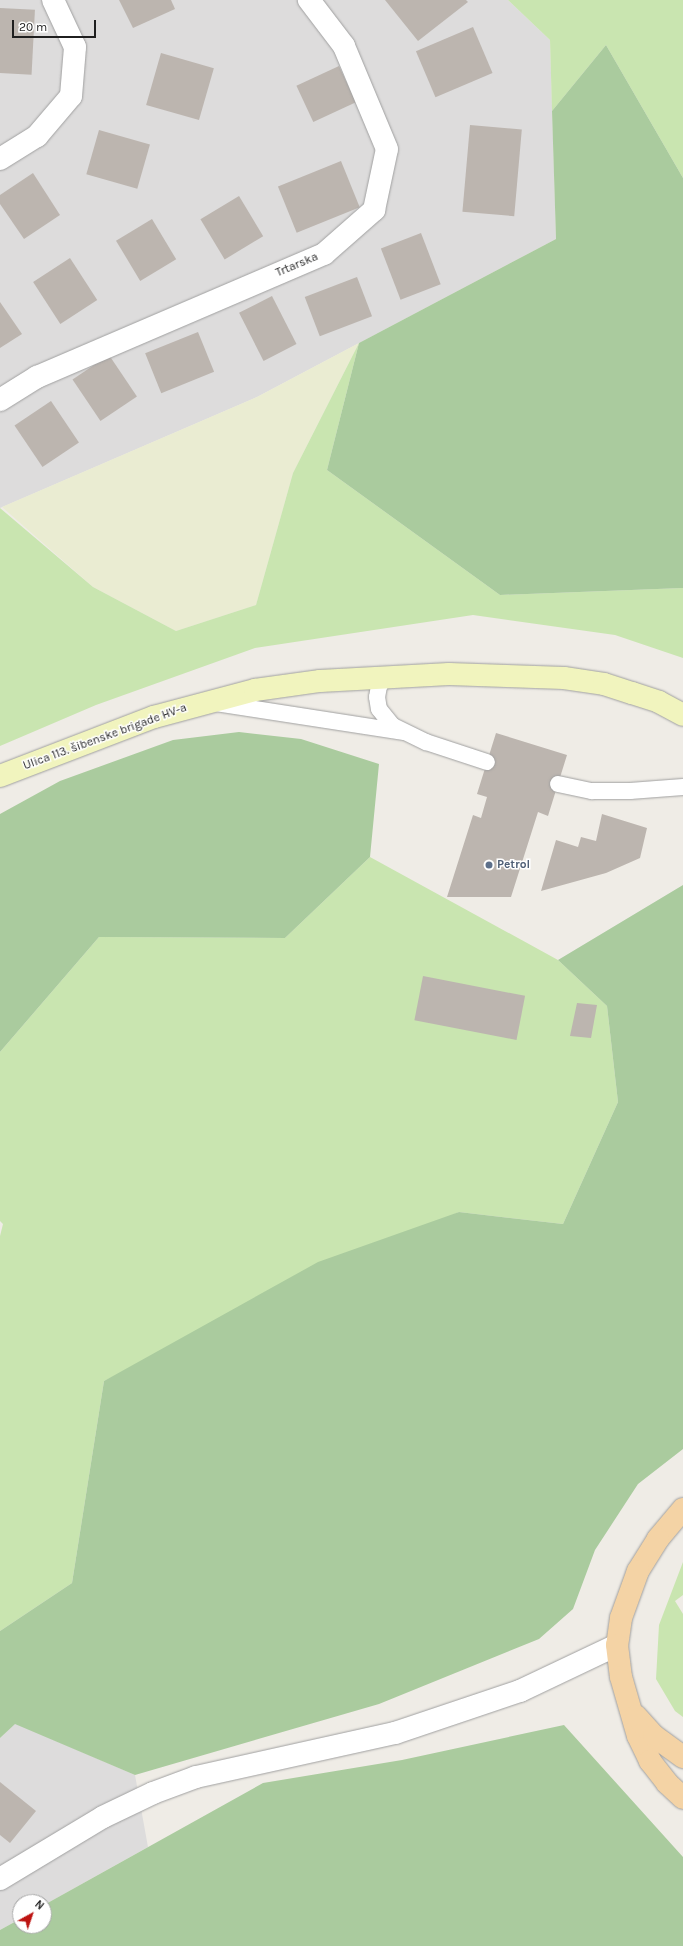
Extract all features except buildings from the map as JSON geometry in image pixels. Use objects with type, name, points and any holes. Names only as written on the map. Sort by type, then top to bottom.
[{"type":"main road","name":"Ulica 113. šibenske brigade HV-a","points":[[0,776],[85,742],[204,702],[255,690],[387,676],[519,675],[564,678],[604,684],[659,702],[683,714]]},
{"type":"main road","points":[[683,1509],[658,1539],[638,1571],[621,1618],[617,1646],[621,1677],[638,1736],[650,1761],[667,1783],[683,1798]]},
{"type":"main road","points":[[632,1711],[654,1736],[683,1757]]},
{"type":"street","points":[[0,159],[37,136],[71,96],[75,47],[53,0]]},
{"type":"street","name":"Trtarska","points":[[0,400],[37,377],[324,254],[374,210],[387,148],[344,46],[309,0]]},
{"type":"street","points":[[0,1879],[102,1817],[153,1793],[196,1777],[395,1733],[520,1691],[617,1646]]},
{"type":"lane","points":[[387,676],[379,686],[377,697],[379,710],[393,726],[403,732]]},
{"type":"lane","points":[[204,702],[288,713],[403,732],[487,762]]},
{"type":"lane","points":[[558,784],[592,791],[637,791],[683,787]]},
{"type":"shaded area","points":[[0,0],[508,0],[550,40],[556,239],[257,397],[0,508]]},
{"type":"shaded area","points":[[15,1723],[135,1775],[148,1847],[52,1901],[52,1894],[12,1894],[12,1923],[0,1930],[0,1738]]},
{"type":"green space","points":[[508,0],[683,0],[683,178],[606,45],[552,111],[550,40]]},
{"type":"green space","points":[[606,45],[683,178],[683,588],[500,595],[327,470],[359,343],[556,239],[552,111]]},
{"type":"green space","points":[[359,343],[293,473],[256,605],[176,631],[93,587],[2,507],[257,397]]},
{"type":"green space","points":[[359,343],[327,470],[500,595],[683,588],[683,658],[615,635],[473,615],[255,648],[96,705],[0,746],[0,508],[93,587],[176,631],[256,605],[293,473]]},
{"type":"green space","points":[[239,732],[301,739],[379,764],[370,857],[285,938],[99,937],[0,1052],[0,814],[60,781],[173,740]]},
{"type":"green space","points":[[370,857],[558,960],[607,1006],[618,1102],[563,1224],[459,1212],[104,1381],[72,1583],[0,1631],[0,1236],[3,1224],[0,1221],[0,1052],[99,937],[285,938]]},
{"type":"green space","points":[[683,885],[683,1449],[638,1484],[595,1550],[573,1609],[539,1639],[379,1704],[135,1775],[15,1724],[0,1738],[0,1631],[72,1583],[104,1381],[318,1262],[459,1212],[563,1224],[618,1102],[607,1006],[558,960]]},
{"type":"green space","points":[[683,1562],[683,1595],[675,1601],[683,1614],[683,1717],[675,1711],[656,1679],[659,1625]]},
{"type":"green space","points":[[564,1725],[683,1857],[683,1946],[0,1946],[0,1930],[12,1923],[12,1934],[52,1934],[52,1901],[263,1783],[402,1760]]},
{"type":"place","name":"Petrol","points":[[489,865]]}]
